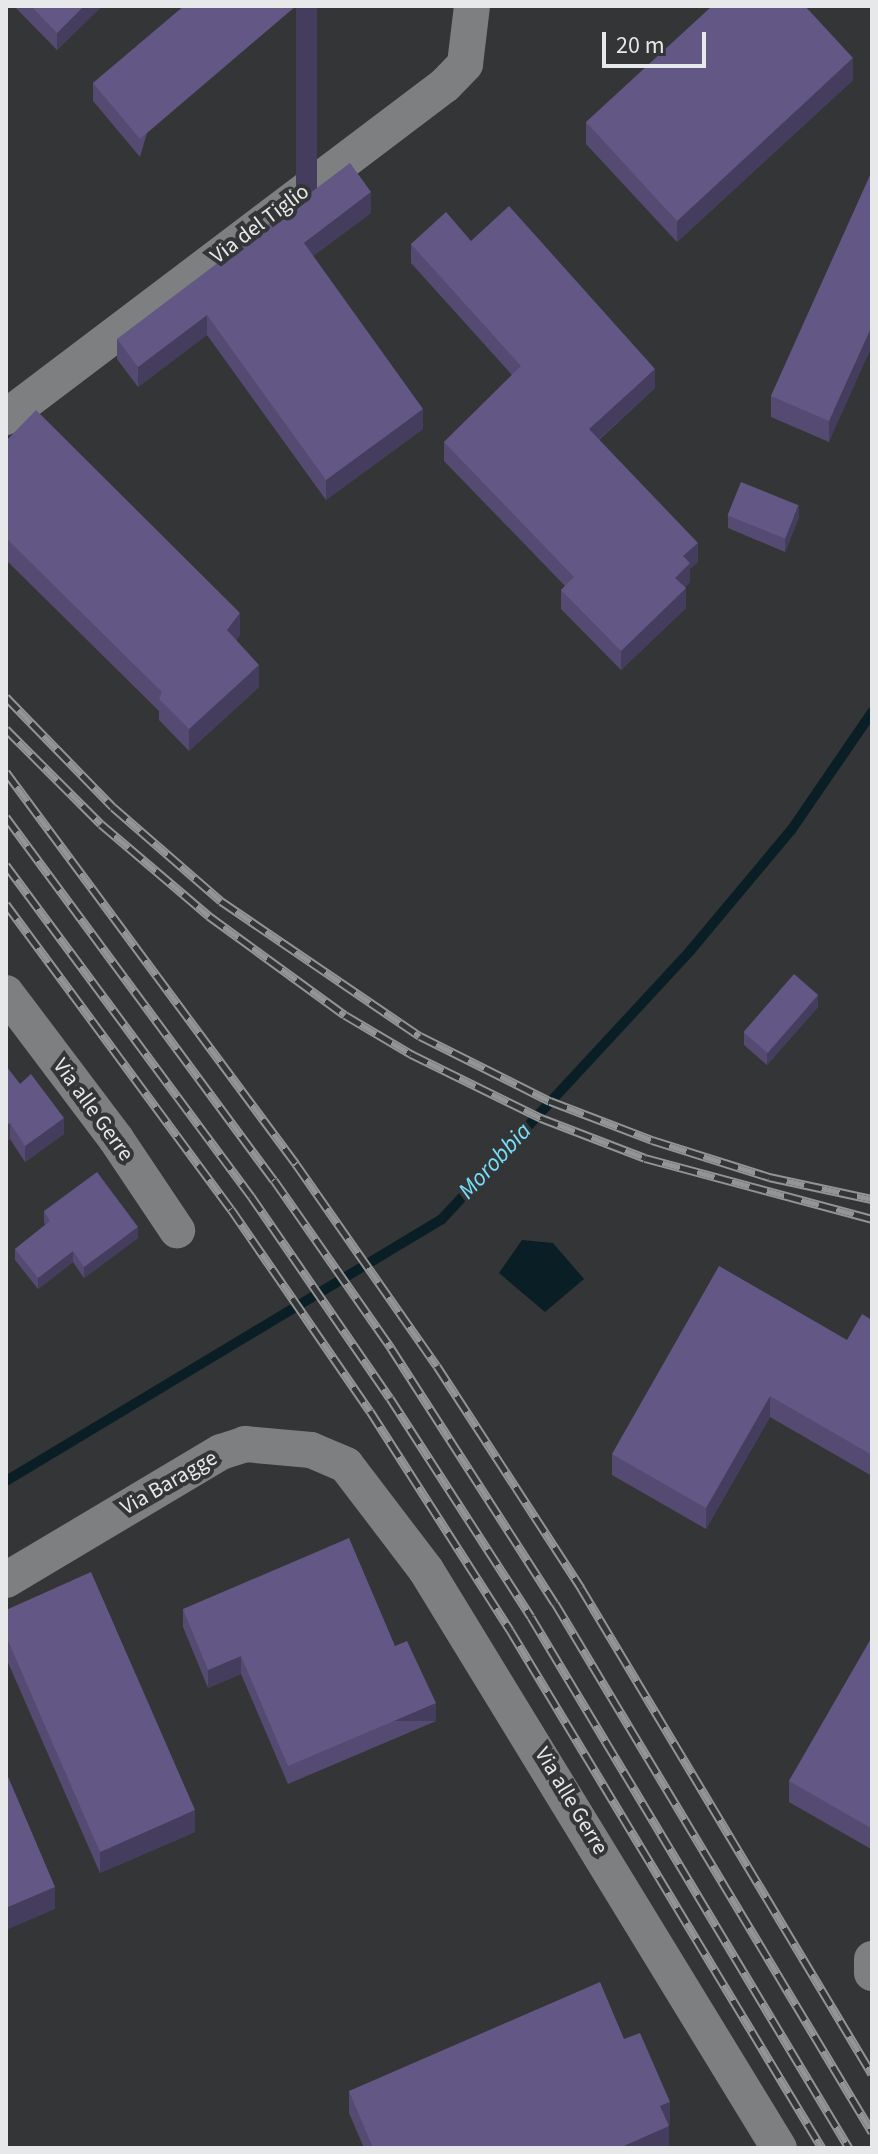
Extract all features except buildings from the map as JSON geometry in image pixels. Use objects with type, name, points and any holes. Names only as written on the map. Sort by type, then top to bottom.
[{"type":"street","name":"Via del Tiglio","points":[[6,417],[445,85],[465,64],[472,6]]},
{"type":"street","name":"Via alle Gerre","points":[[6,993],[116,1139],[177,1230]]},
{"type":"street","name":"Via Baragge","points":[[6,1580],[194,1467],[245,1444],[311,1450],[346,1465]]},
{"type":"street","name":"Via alle Gerre","points":[[346,1465],[426,1570],[529,1732],[779,2148]]},
{"type":"street","points":[[872,1959],[872,1973]]},
{"type":"water","points":[[522,1240],[553,1243],[584,1279],[545,1312],[499,1273]]},
{"type":"waterway","name":"Morobbia","points":[[6,1481],[442,1219],[690,951],[792,829],[872,712]]},
{"type":"railway","points":[[6,697],[113,807],[221,901],[420,1036],[550,1101],[652,1140],[769,1177],[872,1199]]},
{"type":"railway","points":[[6,729],[101,824],[209,916],[345,1015],[411,1054],[541,1118],[645,1158],[872,1219]]},
{"type":"railway","points":[[6,772],[296,1164],[437,1366],[581,1588],[872,2074]]},
{"type":"railway","points":[[6,817],[274,1180],[391,1348],[555,1603],[872,2132]]},
{"type":"railway","points":[[6,865],[251,1196],[390,1398],[531,1617],[849,2148]]},
{"type":"railway","points":[[6,904],[231,1209],[370,1411],[510,1630],[822,2148]]}]
